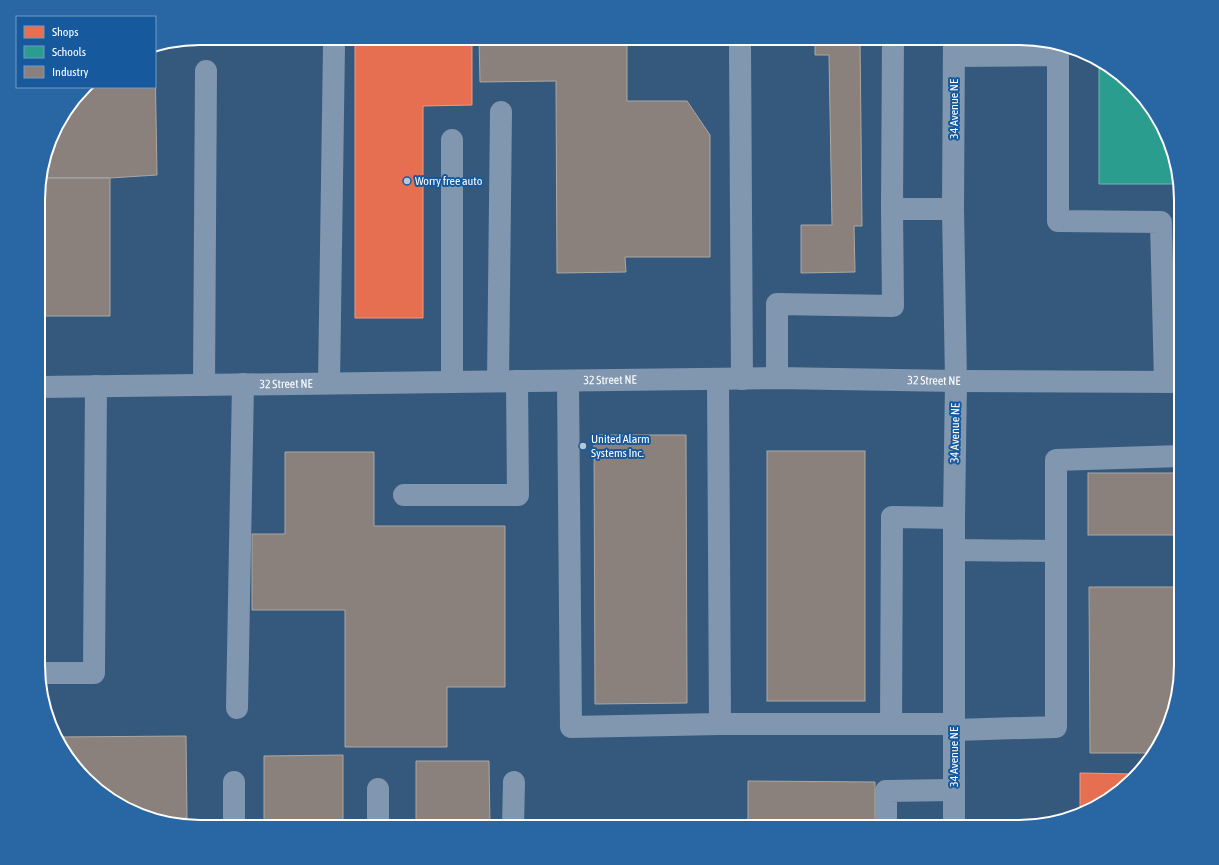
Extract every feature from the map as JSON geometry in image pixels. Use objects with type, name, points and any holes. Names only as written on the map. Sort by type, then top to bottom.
[{"type":"street","points":[[740,45],[742,378]]},
{"type":"street","points":[[777,378],[777,304],[893,306],[893,45]]},
{"type":"street","points":[[329,383],[334,46]]},
{"type":"street","points":[[954,47],[1058,55],[1058,221],[1161,222],[1173,382]]},
{"type":"street","name":"34 Avenue NE","points":[[954,47],[953,209],[956,381],[954,518],[954,820]]},
{"type":"street","points":[[204,385],[206,70]]},
{"type":"street","points":[[404,494],[518,496],[507,381],[501,112]]},
{"type":"street","points":[[452,140],[452,382]]},
{"type":"street","points":[[892,209],[953,209]]},
{"type":"street","name":"32 Street NE","points":[[45,387],[742,378],[1173,382]]},
{"type":"street","points":[[718,379],[720,724]]},
{"type":"street","points":[[568,381],[571,727],[720,724],[891,724],[954,727],[1056,727],[1056,460],[1174,456]]},
{"type":"street","points":[[237,708],[243,384]]},
{"type":"street","points":[[45,673],[94,673],[96,386]]},
{"type":"street","points":[[891,724],[892,517],[954,518]]},
{"type":"street","points":[[954,550],[1056,551]]},
{"type":"street","points":[[234,782],[234,820]]},
{"type":"street","points":[[513,820],[514,782]]},
{"type":"street","points":[[378,789],[378,820]]},
{"type":"street","points":[[886,820],[886,791],[954,790]]},
{"type":"building: Shops","points":[[355,45],[472,45],[472,105],[423,106],[423,318],[355,318]]},
{"type":"building: Shops","points":[[1080,773],[1130,774],[1105,794],[1080,807]]},
{"type":"building: Schools","points":[[1099,68],[1129,90],[1148,114],[1158,131],[1166,150],[1173,184],[1099,184]]},
{"type":"building: Industry","points":[[479,45],[627,45],[627,101],[687,101],[710,135],[710,257],[625,257],[626,272],[557,273],[556,81],[480,82]]},
{"type":"building: Industry","points":[[815,45],[860,45],[862,226],[854,226],[855,272],[801,273],[801,225],[832,225],[829,55],[815,55]]},
{"type":"building: Industry","points":[[92,88],[156,88],[157,175],[110,178],[46,178],[53,150],[61,131],[71,114]]},
{"type":"building: Industry","points":[[46,178],[110,178],[110,316],[45,316],[45,190]]},
{"type":"building: Industry","points":[[594,435],[686,435],[687,703],[595,704]]},
{"type":"building: Industry","points":[[767,451],[865,451],[865,701],[767,701]]},
{"type":"building: Industry","points":[[285,452],[374,452],[374,526],[505,526],[505,687],[447,687],[447,747],[345,747],[345,610],[252,610],[252,534],[285,534]]},
{"type":"building: Industry","points":[[1088,473],[1174,473],[1174,535],[1088,535]]},
{"type":"building: Industry","points":[[1089,587],[1174,587],[1173,685],[1166,715],[1158,734],[1146,753],[1090,753]]},
{"type":"building: Industry","points":[[186,736],[187,818],[175,818],[150,812],[131,804],[114,794],[90,775],[71,751],[63,737]]},
{"type":"building: Industry","points":[[343,755],[343,820],[264,820],[264,756]]},
{"type":"building: Industry","points":[[416,761],[489,761],[490,820],[416,820]]},
{"type":"building: Industry","points":[[748,781],[875,782],[875,820],[748,820]]},
{"type":"place","name":"Worry free auto","points":[[407,181]]},
{"type":"place","name":"United Alarm Systems Inc.","points":[[583,446]]}]
